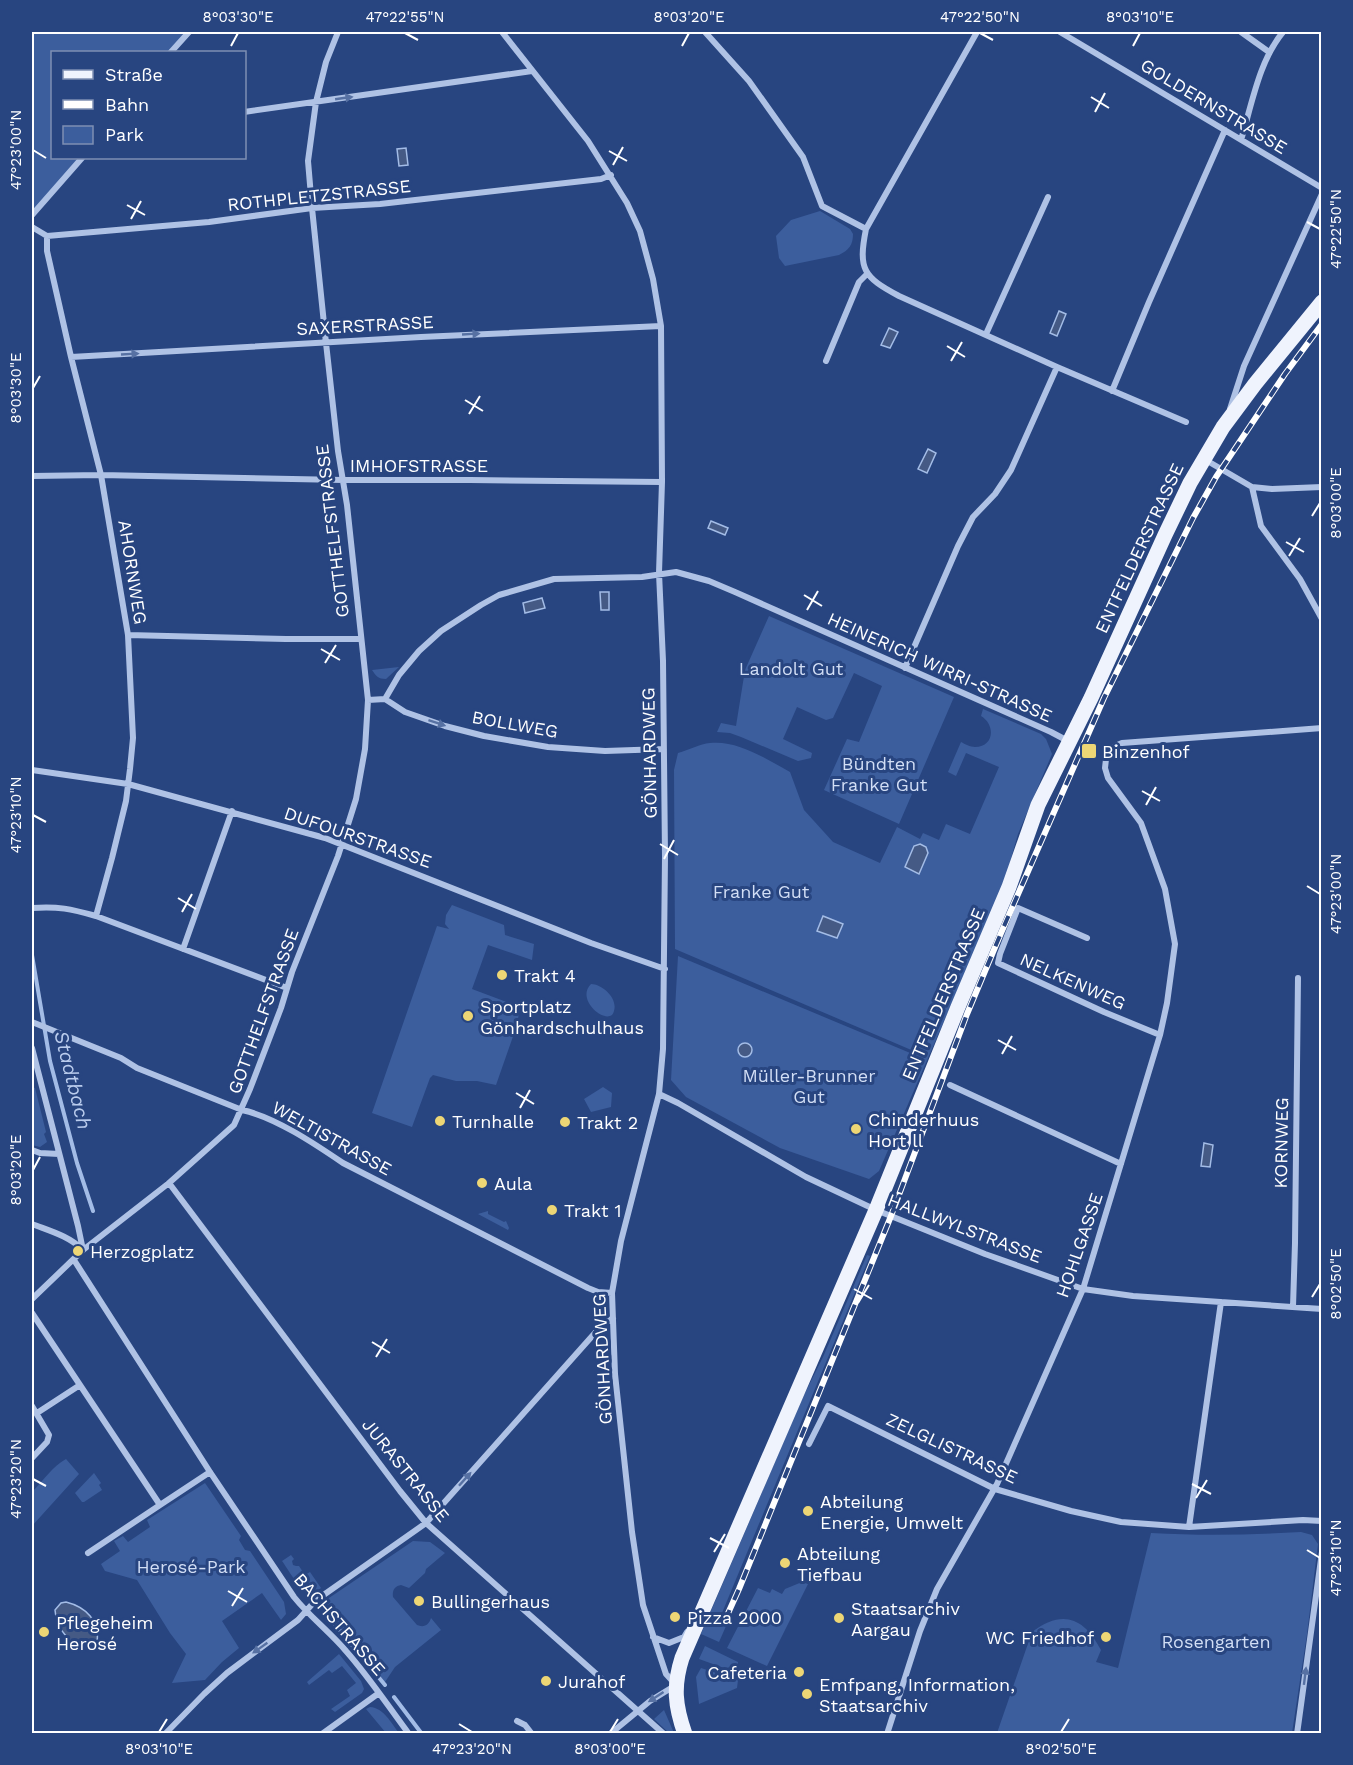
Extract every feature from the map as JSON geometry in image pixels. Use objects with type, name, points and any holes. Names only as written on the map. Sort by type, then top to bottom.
[{"type":"main road","name":"ENTFELDERSTRASSE","points":[[685,1734],[676,1703],[676,1685],[682,1658],[699,1614],[876,1210],[966,986],[1009,887],[1038,805],[1203,459],[1255,384],[1322,302]]},
{"type":"street","points":[[172,51],[189,32]]},
{"type":"street","name":"GOTTHELFSTRASSE","points":[[83,1250],[169,1183],[228,1133],[234,1125],[242,1110],[342,843],[356,799],[366,749],[368,700],[347,505],[326,343],[308,161],[316,102],[326,62],[338,32]]},
{"type":"street","name":"GÖNHARDWEG","points":[[502,32],[588,141],[627,203],[640,231],[653,279],[661,326],[662,482],[659,573],[664,749],[663,1049],[659,1094],[621,1241],[612,1293],[615,1374],[632,1532],[643,1605],[666,1674],[676,1685]]},
{"type":"street","points":[[705,32],[749,81],[803,157],[822,206],[866,230]]},
{"type":"street","points":[[977,32],[866,230],[862,250],[863,266],[867,274],[880,286],[898,296],[1186,422]]},
{"type":"street","name":"GOLDERNSTRASSE","points":[[1060,32],[1322,188]]},
{"type":"street","points":[[1241,32],[1269,52]]},
{"type":"street","points":[[1241,140],[1269,52],[1283,32]]},
{"type":"street","points":[[246,112],[532,71]]},
{"type":"street","points":[[1112,391],[1225,130]]},
{"type":"street","points":[[32,215],[81,159]]},
{"type":"street","name":"ROTHPLETZSTRASSE","points":[[47,236],[209,222],[312,208],[380,204],[600,179],[611,175]]},
{"type":"street","points":[[1224,426],[1244,366],[1322,194]]},
{"type":"street","points":[[986,334],[1048,197]]},
{"type":"street","points":[[32,227],[47,236]]},
{"type":"street","name":"AHORNWEG","points":[[47,236],[47,250],[71,357],[101,475],[128,635],[133,738],[128,784],[112,858],[96,916]]},
{"type":"street","points":[[826,361],[859,282],[867,274]]},
{"type":"street","name":"SAXERSTRASSE","points":[[71,357],[661,326]]},
{"type":"street","points":[[905,668],[958,546],[973,517],[995,494],[1011,470],[1057,367]]},
{"type":"street","points":[[1203,459],[1252,487],[1272,489],[1322,487]]},
{"type":"street","name":"IMHOFSTRASSE","points":[[32,476],[662,482]]},
{"type":"street","points":[[1252,487],[1261,526],[1300,579],[1321,616]]},
{"type":"street","name":"HEINERICH WIRRI-STRASSE","points":[[385,699],[399,675],[419,651],[461,618],[499,595],[554,579],[642,577],[676,572],[710,581],[1069,742]]},
{"type":"street","points":[[128,635],[360,639]]},
{"type":"street","points":[[368,700],[385,699]]},
{"type":"street","name":"BOLLWEG","points":[[385,699],[416,716],[445,726],[495,738],[548,747],[586,750],[664,749]]},
{"type":"street","name":"HOHLGASSE","points":[[887,1734],[924,1619],[937,1589],[995,1489],[1083,1288],[1160,1035],[1175,944],[1165,889],[1141,823],[1108,778],[1105,768],[1106,759],[1114,746],[1122,742],[1322,728]]},
{"type":"street","name":"DUFOURSTRASSE","points":[[32,770],[128,784],[342,843],[525,917],[665,969]]},
{"type":"street","points":[[183,949],[232,812]]},
{"type":"street","points":[[32,908],[53,906],[96,916],[287,988]]},
{"type":"street","name":"NELKENWEG","points":[[1087,938],[1018,908],[998,963],[1160,1035]]},
{"type":"street","name":"KORNWEG","points":[[1293,1307],[1298,978]]},
{"type":"street","name":"WELTISTRASSE","points":[[33,1022],[121,1058],[137,1068],[242,1110],[253,1112],[313,1142],[343,1163],[588,1288],[598,1292],[612,1293]]},
{"type":"street","points":[[32,1048],[83,1250]]},
{"type":"street","points":[[950,1085],[1121,1164]]},
{"type":"street","name":"HALLWYLSTRASSE","points":[[659,1094],[806,1177],[876,1210],[985,1254],[1083,1288],[1133,1296],[1322,1309]]},
{"type":"street","points":[[32,1150],[59,1154]]},
{"type":"street","name":"JURASTRASSE","points":[[169,1183],[426,1523],[664,1734]]},
{"type":"street","points":[[32,1224],[75,1242],[83,1250]]},
{"type":"street","points":[[32,1299],[83,1250]]},
{"type":"street","name":"BACHSTRASSE","points":[[74,1260],[210,1472],[294,1597],[306,1612],[347,1651],[409,1734]]},
{"type":"street","points":[[1189,1527],[1221,1302]]},
{"type":"street","points":[[32,1313],[160,1505]]},
{"type":"street","points":[[165,1734],[199,1698],[227,1673],[298,1620],[315,1601],[426,1523],[602,1325],[613,1318]]},
{"type":"street","points":[[36,1413],[80,1385]]},
{"type":"street","points":[[32,1406],[49,1435],[48,1442],[32,1458]]},
{"type":"street","name":"ZELGLISTRASSE","points":[[809,1444],[828,1406],[995,1489],[1071,1511],[1121,1522],[1189,1527],[1304,1520],[1322,1521]]},
{"type":"street","points":[[88,1553],[210,1472]]},
{"type":"street","points":[[1297,1734],[1322,1552]]},
{"type":"street","points":[[653,1636],[669,1643],[684,1637],[699,1614]]},
{"type":"street","points":[[610,1734],[637,1711],[676,1685]]},
{"type":"street","points":[[322,1734],[379,1694]]},
{"type":"street","points":[[518,1721],[525,1725],[532,1734]]},
{"type":"green space","points":[[32,32],[189,32],[172,51],[51,51],[51,159],[81,159],[32,215]]},
{"type":"green space","points":[[820,211],[850,229],[853,234],[850,247],[839,255],[785,266],[779,258],[776,236],[791,220]]},
{"type":"green space","points":[[769,616],[954,697],[899,824],[824,790],[847,739],[859,742],[882,686],[854,673],[833,718],[826,720],[797,707],[783,739],[812,753],[811,758],[798,761],[730,733],[717,732],[721,723],[736,726],[745,670]]},
{"type":"green space","points":[[399,667],[386,679],[378,677],[372,670]]},
{"type":"green space","points":[[983,709],[1041,734],[1046,739],[1052,754],[1018,834],[1004,883],[879,1171],[869,1179],[780,1148],[686,1097],[671,1080],[678,956],[915,1055],[916,1052],[675,949],[674,770],[678,753],[706,744],[731,744],[751,751],[790,772],[804,810],[833,842],[880,863],[897,827],[920,839],[923,833],[939,840],[946,824],[970,834],[999,767],[966,753],[956,776],[948,772],[961,742],[975,747],[989,740],[991,730],[981,716]]},
{"type":"green space","points":[[452,905],[504,925],[505,935],[534,944],[532,960],[488,945],[472,989],[520,1007],[517,1025],[496,1085],[477,1081],[456,1081],[433,1075],[412,1127],[372,1113],[437,926],[449,929],[445,924],[446,915]]},
{"type":"green space","points":[[591,984],[600,986],[614,1001],[614,1011],[611,1015],[600,1014],[590,1004],[587,991]]},
{"type":"green space","points":[[32,1087],[35,1088],[46,1132],[44,1134],[47,1142],[40,1147],[32,1145]]},
{"type":"green space","points":[[603,1087],[612,1093],[611,1107],[591,1112],[584,1099]]},
{"type":"green space","points":[[488,1211],[488,1214],[506,1221],[508,1230],[478,1214]]},
{"type":"green space","points":[[867,1255],[870,1256],[722,1613],[730,1617],[719,1642],[701,1634]]},
{"type":"green space","points":[[66,1459],[79,1474],[32,1526],[32,1492],[52,1470]]},
{"type":"green space","points":[[94,1473],[101,1483],[99,1485],[102,1490],[82,1502],[75,1493]]},
{"type":"green space","name":"Herosé-Park","points":[[205,1483],[241,1536],[239,1540],[245,1550],[250,1551],[284,1602],[286,1614],[281,1620],[262,1593],[222,1621],[239,1648],[205,1680],[172,1683],[186,1654],[137,1580],[105,1571],[101,1564],[120,1551],[114,1541],[123,1536],[128,1542],[150,1527],[147,1520]]},
{"type":"green space","name":"Rosengarten","points":[[1301,1532],[1312,1535],[1318,1544],[1292,1733],[997,1733],[1032,1632],[1043,1625],[1053,1620],[1063,1619],[1080,1624],[1101,1650],[1096,1662],[1118,1668],[1151,1533],[1226,1535]]},
{"type":"green space","points":[[413,1541],[430,1542],[445,1553],[409,1588],[401,1585],[396,1587],[393,1597],[417,1625],[426,1625],[431,1618],[441,1630],[395,1667],[385,1682],[323,1606],[326,1600]]},
{"type":"green space","points":[[291,1555],[294,1559],[293,1565],[299,1566],[305,1575],[310,1572],[321,1588],[308,1592],[299,1585],[282,1561]]},
{"type":"green space","points":[[802,1582],[808,1584],[767,1666],[727,1648],[758,1588],[770,1593],[772,1589],[782,1594],[785,1589]]},
{"type":"green space","points":[[705,1646],[738,1662],[738,1673],[699,1659]]},
{"type":"green space","points":[[339,1654],[361,1681],[364,1689],[362,1693],[335,1712],[331,1709],[350,1696],[347,1690],[356,1683],[342,1666],[332,1673],[329,1670],[309,1685],[307,1682]]},
{"type":"green space","points":[[701,1668],[738,1680],[737,1688],[699,1704],[696,1677]]},
{"type":"green space","points":[[370,1707],[383,1713],[399,1733],[386,1733],[366,1709]]},
{"type":"green space","points":[[664,1710],[674,1733],[669,1733],[654,1719]]},
{"type":"shaded area","points":[[406,148],[408,165],[399,166],[397,149]]},
{"type":"shaded area","points":[[1059,311],[1066,314],[1057,336],[1050,333]]},
{"type":"shaded area","points":[[889,328],[898,332],[890,348],[881,345]]},
{"type":"shaded area","points":[[928,449],[936,453],[927,473],[918,469]]},
{"type":"shaded area","points":[[711,521],[728,528],[725,535],[708,528]]},
{"type":"shaded area","points":[[600,592],[609,592],[609,610],[601,610]]},
{"type":"shaded area","points":[[542,598],[545,608],[525,613],[523,603]]},
{"type":"shaded area","points":[[920,844],[926,847],[928,853],[919,874],[905,867],[914,846]]},
{"type":"shaded area","points":[[823,916],[843,924],[837,938],[817,931]]},
{"type":"shaded area","points":[[742,1043],[748,1043],[752,1050],[748,1057],[742,1057],[738,1053],[738,1047]]},
{"type":"shaded area","points":[[1204,1143],[1213,1145],[1210,1167],[1201,1166]]},
{"type":"shaded area","points":[[66,1602],[80,1607],[94,1621],[97,1642],[91,1649],[71,1641],[58,1624],[55,1610],[61,1603]]},
{"type":"waterway","name":"Stadtbach","points":[[32,955],[50,1061],[77,1163],[93,1211]]},
{"type":"waterway","name":"Stadtbach","points":[[325,1612],[385,1685]]},
{"type":"waterway","name":"Stadtbach","points":[[394,1697],[422,1734]]},
{"type":"railway","points":[[725,1620],[891,1216],[967,1014],[1104,698],[1193,518],[1216,477],[1285,374],[1322,324]]},
{"type":"place","name":"Binzenhof","points":[[1089,751]]},
{"type":"place","name":"Trakt 4","points":[[502,975]]},
{"type":"place","name":"Sportplatz Gönhardschulhaus","points":[[468,1016]]},
{"type":"place","name":"Turnhalle","points":[[440,1121]]},
{"type":"place","name":"Trakt 2","points":[[565,1122]]},
{"type":"place","name":"Chinderhuus Hort ll","points":[[856,1129]]},
{"type":"place","name":"Aula","points":[[482,1183]]},
{"type":"place","name":"Trakt 1","points":[[552,1210]]},
{"type":"place","name":"Herzogplatz","points":[[78,1251]]},
{"type":"place","name":"Abteilung Energie, Umwelt","points":[[808,1511]]},
{"type":"place","name":"Abteilung Tiefbau","points":[[785,1563]]},
{"type":"place","name":"Bullingerhaus","points":[[419,1601]]},
{"type":"place","name":"Pizza 2000","points":[[675,1617]]},
{"type":"place","name":"Staatsarchiv Aargau","points":[[839,1618]]},
{"type":"place","name":"Pflegeheim Herosé","points":[[44,1632]]},
{"type":"place","name":"WC Friedhof","points":[[1106,1637]]},
{"type":"place","name":"Cafeteria","points":[[799,1672]]},
{"type":"place","name":"Jurahof","points":[[546,1681]]},
{"type":"place","name":"Emfpang, Information, Staatsarchiv","points":[[807,1694]]},
{"type":"park label","name":"Landolt Gut","points":[[791,668]]},
{"type":"park label","name":"Bündten Franke Gut","points":[[879,774]]},
{"type":"park label","name":"Franke Gut","points":[[761,891]]},
{"type":"park label","name":"Müller-Brunner Gut","points":[[809,1085]]}]
